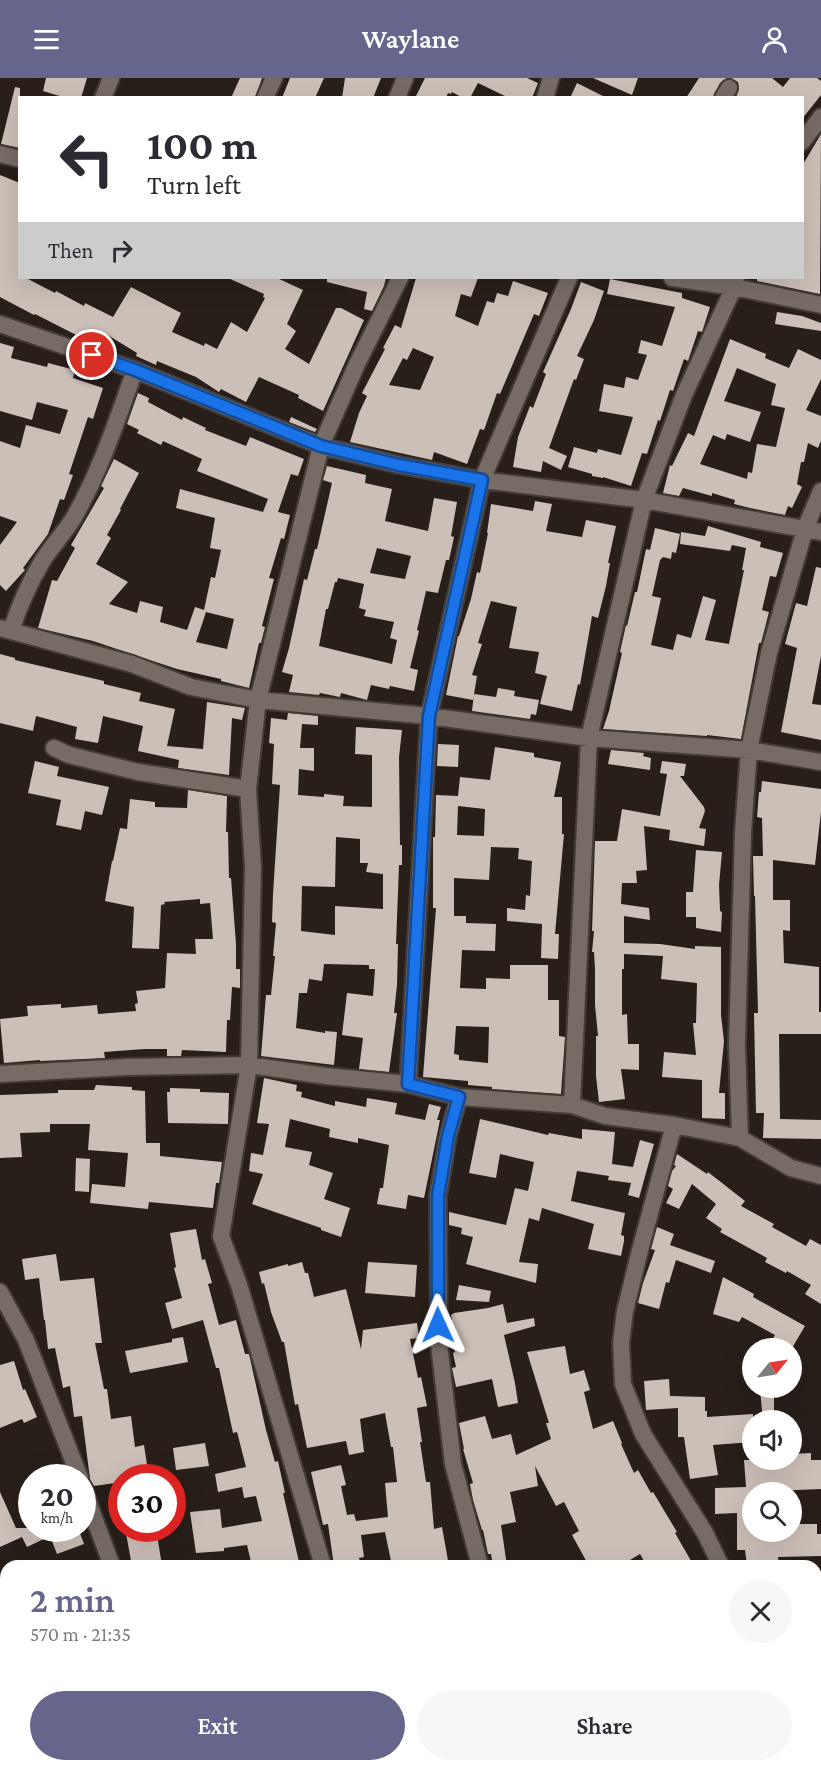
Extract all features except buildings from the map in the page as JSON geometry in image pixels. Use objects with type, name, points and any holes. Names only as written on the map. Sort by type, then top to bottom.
[{"type":"street","points":[[104,96],[111,78]]},
{"type":"street","points":[[266,96],[274,78]]},
{"type":"street","points":[[399,96],[405,78]]},
{"type":"street","points":[[546,96],[551,78]]},
{"type":"street","points":[[804,139],[821,117]]},
{"type":"street","points":[[0,154],[18,158]]},
{"type":"street","points":[[321,1560],[239,1285],[221,1236],[249,1065],[253,867],[248,789],[258,700],[321,446],[357,364],[400,279]]},
{"type":"street","points":[[408,1084],[429,716],[482,480],[568,279]]},
{"type":"street","points":[[688,279],[735,282],[821,305]]},
{"type":"street","points":[[572,1105],[589,738],[644,500],[684,395],[735,282]]},
{"type":"street","points":[[0,324],[135,370],[321,446],[399,465],[482,480],[644,500],[813,531]]},
{"type":"street","points":[[135,370],[101,461],[88,489],[72,520],[43,559],[5,630],[132,664],[190,687],[258,700],[429,716],[589,738],[749,750],[821,762]]},
{"type":"street","points":[[740,1138],[737,1045],[743,831],[749,750],[769,653],[813,531],[821,491]]},
{"type":"street","points":[[54,748],[69,755],[138,772],[248,789]]},
{"type":"street","points":[[0,1074],[127,1066],[249,1065],[408,1084],[459,1097],[572,1105],[606,1116],[674,1125],[740,1138],[791,1168],[821,1176]]},
{"type":"street","points":[[459,1097],[448,1136],[438,1196],[439,1344],[453,1464],[478,1560]]},
{"type":"street","points":[[674,1125],[625,1311],[621,1343],[623,1384],[643,1434],[705,1533],[718,1560]]},
{"type":"street","points":[[0,1292],[26,1340],[75,1464]]},
{"type":"street","points":[[96,1523],[110,1560]]},
{"type":"route","points":[[92,355],[135,370],[321,446],[399,465],[482,480],[429,716],[408,1084],[459,1097],[448,1136],[438,1196],[438,1325]]}]
